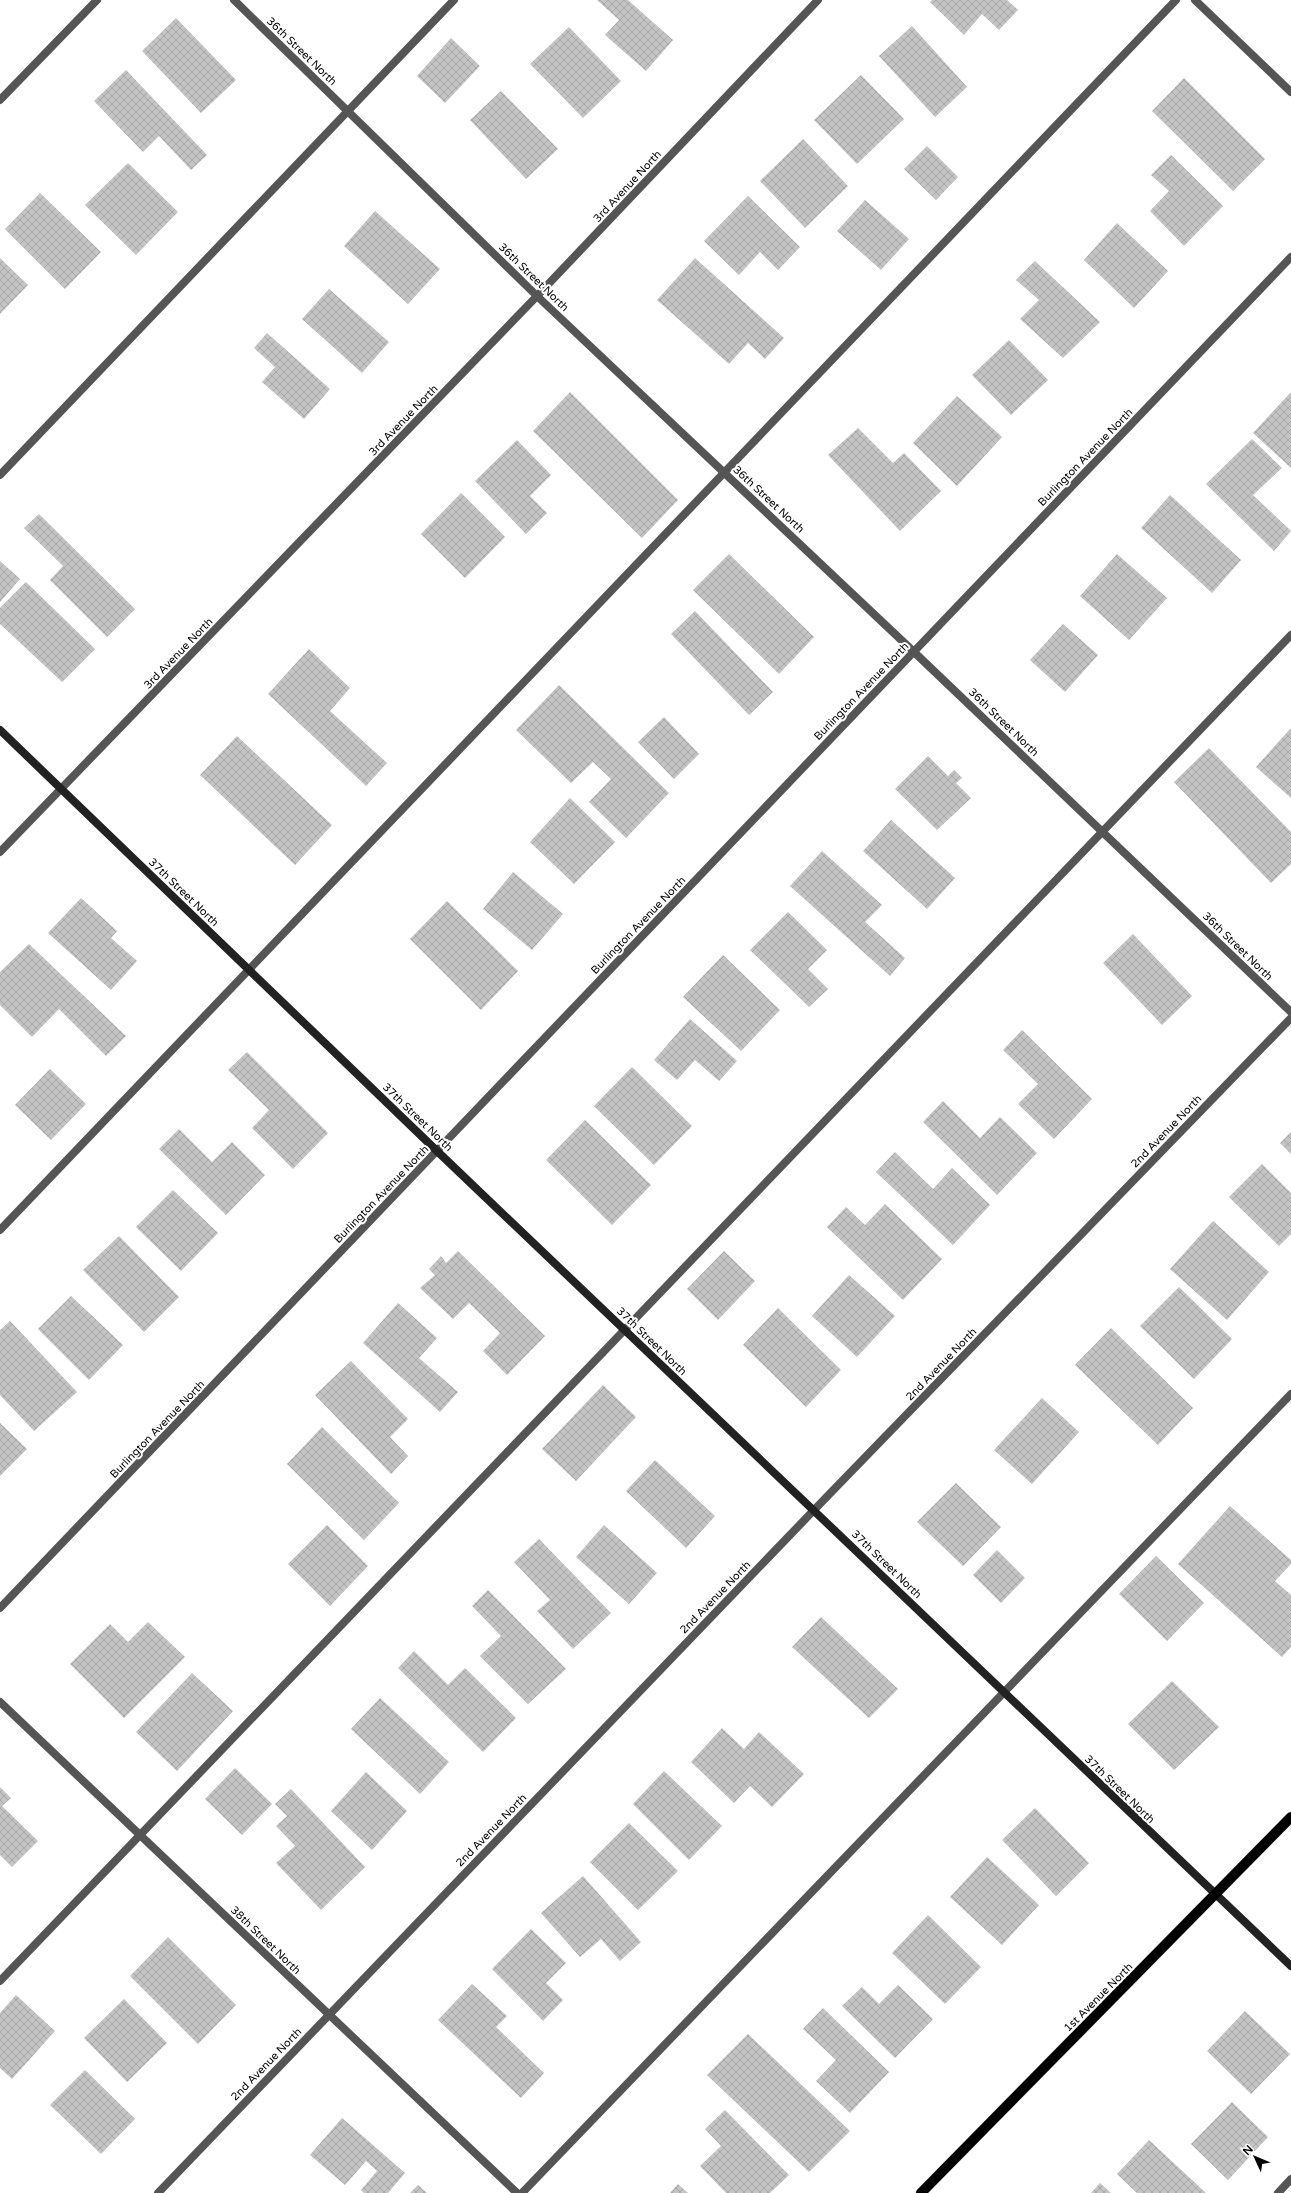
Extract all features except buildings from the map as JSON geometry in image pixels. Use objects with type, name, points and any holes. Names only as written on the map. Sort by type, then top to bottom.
[{"type":"main road","name":"1st Avenue North","points":[[921,2193],[1216,1895],[1291,1817]]},
{"type":"street","points":[[0,100],[97,0]]},
{"type":"street","name":"36th Street North","points":[[234,0],[537,296],[914,652],[1291,1012]]},
{"type":"street","points":[[0,475],[454,0]]},
{"type":"street","name":"3rd Avenue North","points":[[0,852],[62,790],[537,296],[818,0]]},
{"type":"street","points":[[0,1230],[1176,0]]},
{"type":"street","points":[[1195,0],[1291,92]]},
{"type":"street","name":"Burlington Avenue North","points":[[0,1608],[1291,257]]},
{"type":"street","points":[[0,1981],[625,1330],[1101,831],[1291,635]]},
{"type":"street","name":"37th Street North","points":[[0,730],[437,1151],[1291,1966]]},
{"type":"street","name":"2nd Avenue North","points":[[158,2193],[814,1510],[1291,1018]]},
{"type":"street","points":[[522,2193],[1291,1394]]},
{"type":"street","name":"38th Street North","points":[[0,1702],[517,2193]]},
{"type":"street","points":[[1278,2193],[1291,2179]]}]
